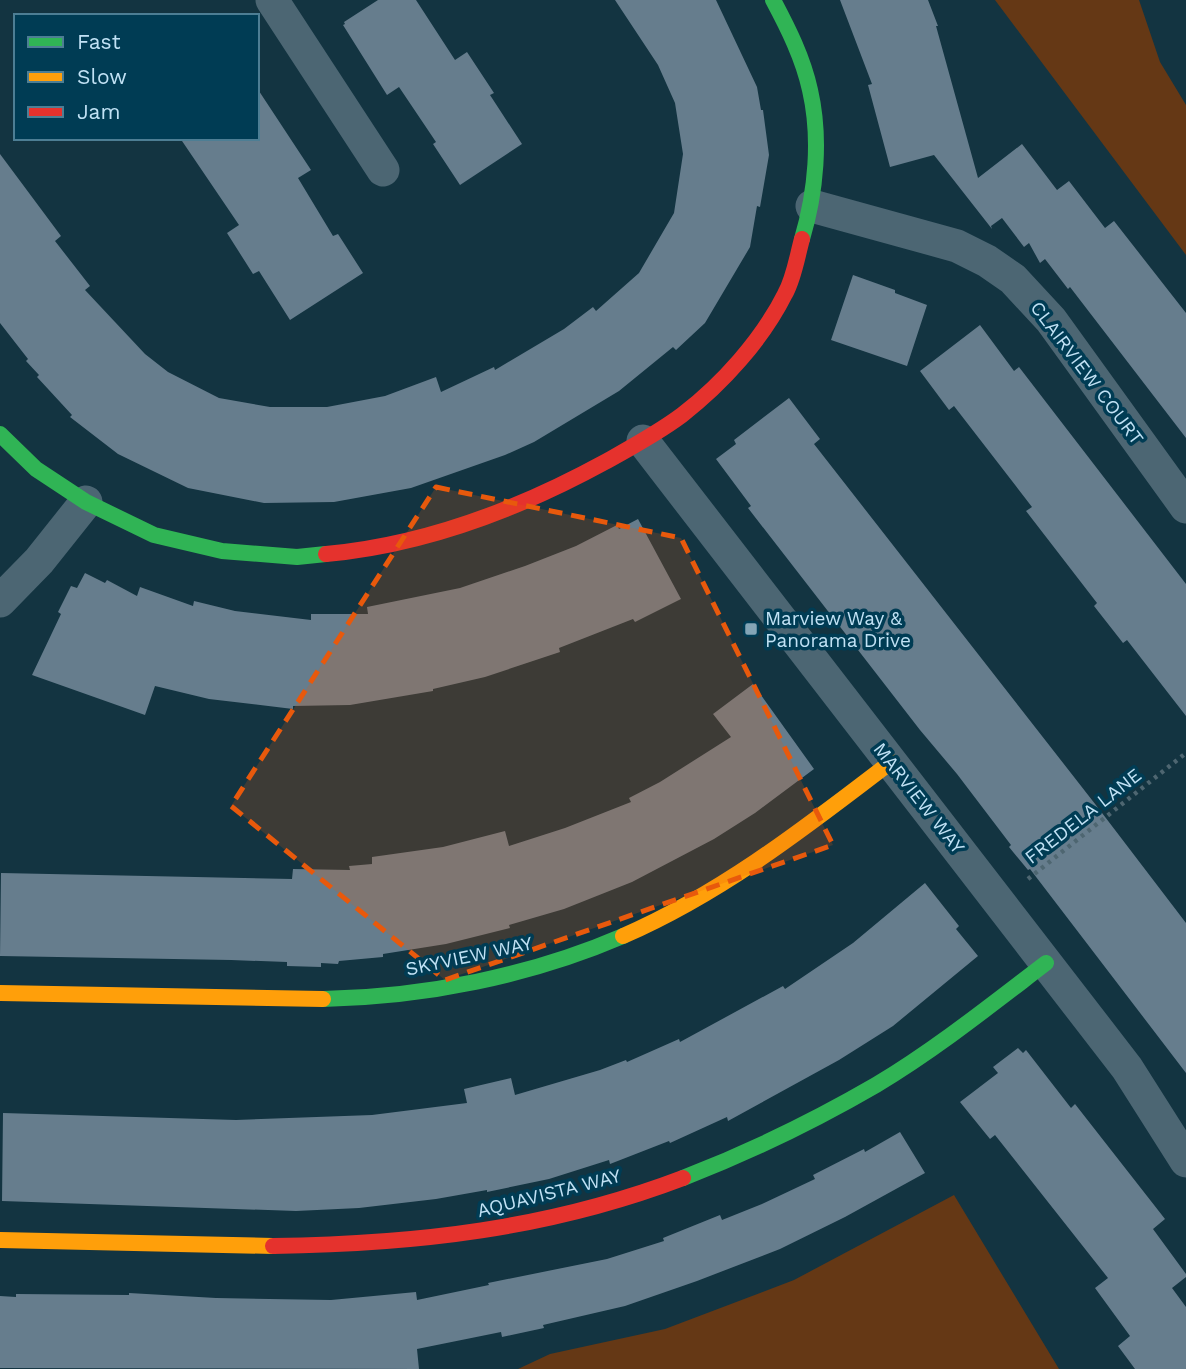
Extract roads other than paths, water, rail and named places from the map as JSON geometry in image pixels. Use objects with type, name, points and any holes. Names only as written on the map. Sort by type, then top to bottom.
[{"type":"street","points":[[272,0],[383,170]]},
{"type":"street","points":[[0,435],[36,469],[86,502],[154,535],[222,551],[297,557],[362,551],[427,537],[498,512],[568,482],[643,441],[683,414],[726,374],[759,335],[786,293],[812,206],[816,147],[810,90],[791,35],[773,0]]},
{"type":"street","name":"CLAIRVIEW COURT","points":[[812,206],[957,246],[987,261],[1013,279],[1051,320],[1186,507]]},
{"type":"street","name":"MARVIEW WAY","points":[[643,441],[1127,1068],[1186,1161]]},
{"type":"street","points":[[0,601],[39,561],[86,502]]},
{"type":"street","name":"SKYVIEW WAY","points":[[0,993],[298,1000],[372,997],[440,987],[506,973],[576,952],[649,924],[716,888],[779,848],[891,762]]},
{"type":"street","name":"AQUAVISTA WAY","points":[[0,1240],[277,1247],[360,1245],[465,1234],[554,1217],[620,1199],[687,1176],[758,1147],[820,1117],[931,1049],[1046,963]]},
{"type":"place","name":"Marview Way & Panorama Drive","points":[[751,629]]}]
